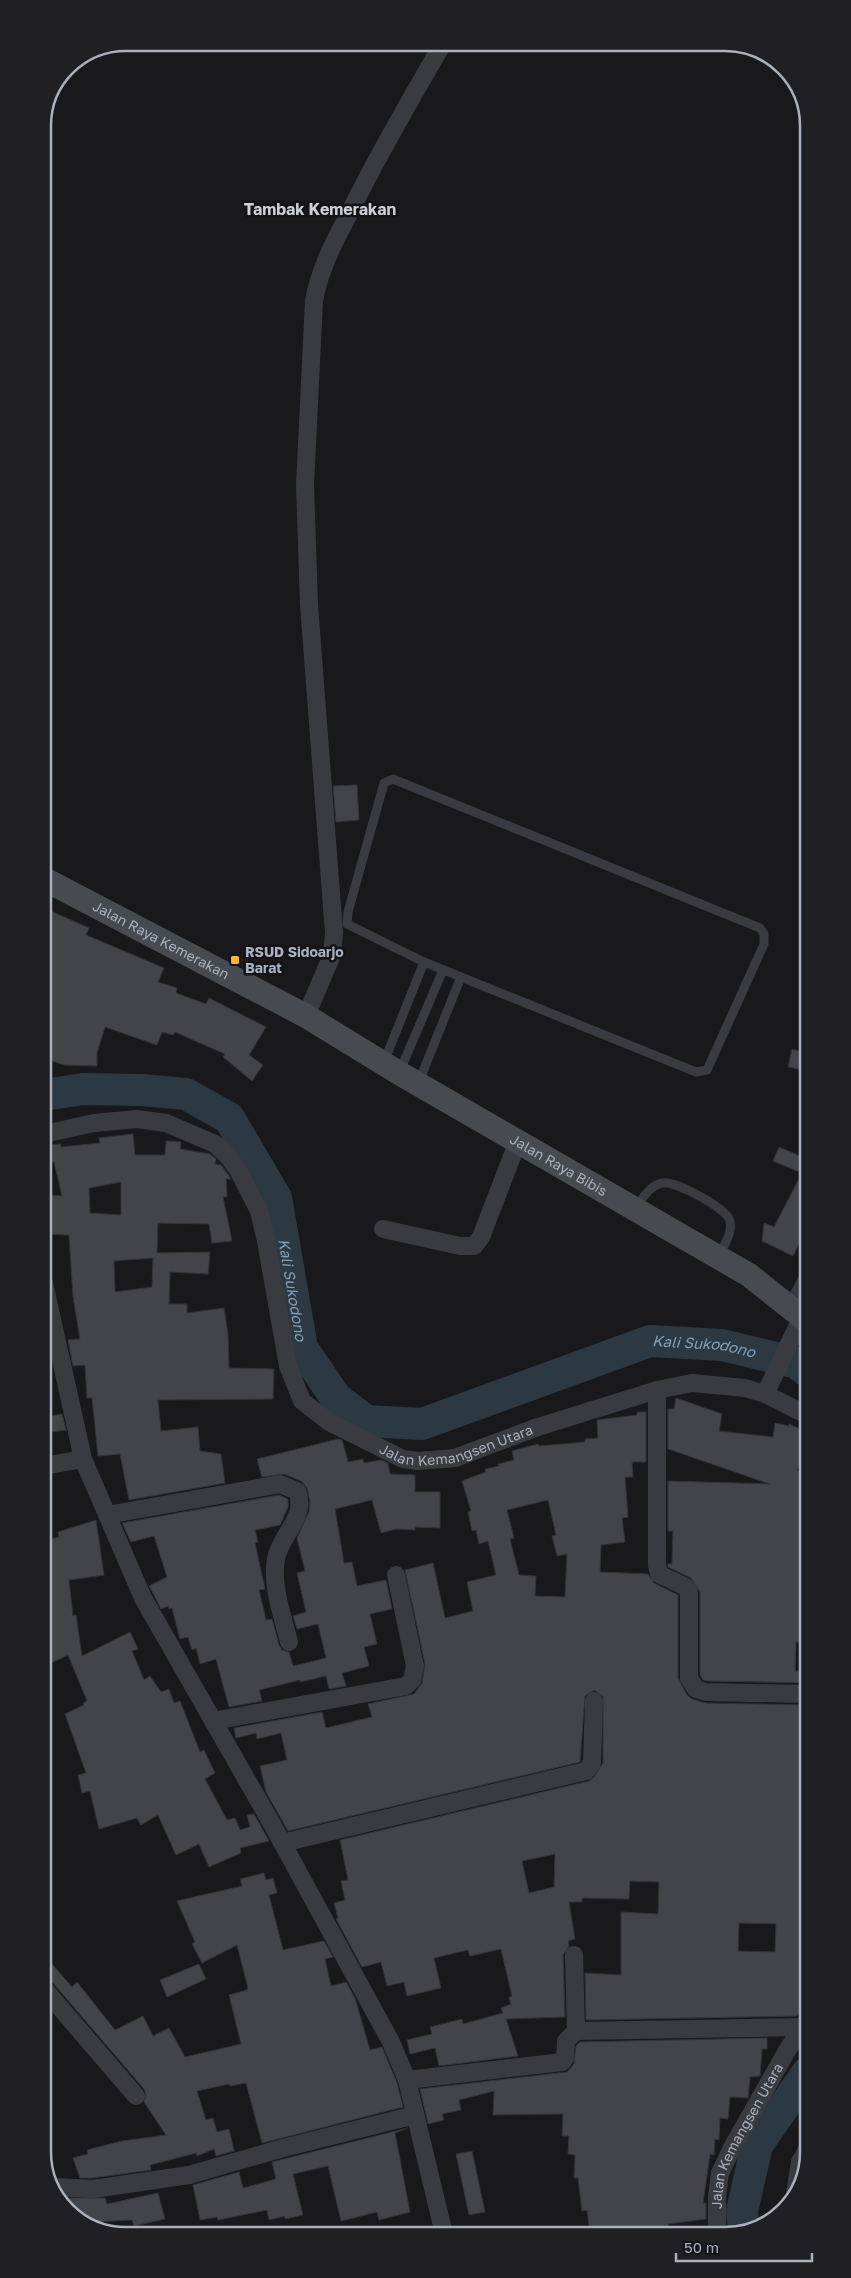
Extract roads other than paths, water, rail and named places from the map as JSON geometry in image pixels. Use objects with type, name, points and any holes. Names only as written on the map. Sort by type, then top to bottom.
[{"type":"main road","name":"Jalan Raya Kemerakan","points":[[51,883],[306,1016]]},
{"type":"main road","name":"Jalan Raya Bibis","points":[[306,1016],[400,1073],[748,1275],[800,1315]]},
{"type":"street","points":[[306,1016],[332,955],[334,933],[309,605],[304,485],[314,301],[318,280],[330,251],[376,160],[439,51]]},
{"type":"street","name":"Jalan Kemangsen Utara","points":[[51,1132],[94,1123],[127,1119],[166,1123],[215,1144],[227,1155],[259,1211],[288,1366],[302,1401],[329,1422],[403,1459],[455,1458],[538,1428],[657,1390],[692,1383],[767,1389],[800,1410]]},
{"type":"street","points":[[383,1229],[460,1246],[474,1246],[481,1237],[518,1141]]},
{"type":"street","points":[[51,1314],[84,1460],[143,1598],[282,1843],[390,2042],[407,2080],[414,2116],[442,2227]]},
{"type":"street","points":[[767,1389],[800,1315]]},
{"type":"street","points":[[657,1390],[657,1565],[659,1574],[686,1588],[689,1592],[689,1678],[696,1689],[706,1692],[800,1694]]},
{"type":"street","points":[[51,1465],[84,1460]]},
{"type":"street","points":[[108,1516],[280,1484],[297,1492],[300,1499],[299,1512],[276,1558],[277,1588],[290,1642]]},
{"type":"street","points":[[213,1721],[406,1686],[412,1680],[415,1666],[396,1575]]},
{"type":"street","points":[[282,1843],[586,1771],[592,1763],[594,1701]]},
{"type":"street","points":[[574,1955],[576,2032]]},
{"type":"street","points":[[51,1996],[136,2096]]},
{"type":"street","points":[[407,2080],[562,2062],[565,2058],[566,2041],[576,2032],[800,2023]]},
{"type":"street","name":"Jalan Kemangsen Utara","points":[[717,2227],[717,2197],[720,2173],[733,2146],[788,2049],[800,2032]]},
{"type":"street","points":[[60,2187],[93,2190],[189,2175],[292,2145],[414,2116]]},
{"type":"lane","points":[[393,779],[760,928],[764,934],[764,944],[707,1070],[696,1072],[424,962],[347,924],[348,912],[384,783],[393,779]]},
{"type":"lane","points":[[400,1073],[424,962]]},
{"type":"lane","points":[[400,1073],[443,970]]},
{"type":"lane","points":[[400,1073],[461,977]]},
{"type":"lane","points":[[634,1209],[654,1186],[664,1182],[677,1185],[726,1212],[731,1222],[730,1232],[718,1257]]},
{"type":"waterway","name":"Kali Sukodono","points":[[51,1094],[83,1089],[142,1090],[186,1094],[229,1118],[276,1198],[302,1348],[336,1398],[366,1421],[422,1424],[650,1341],[722,1345],[797,1363],[800,1365]]},
{"type":"waterway","name":"Kali Sukodono","points":[[743,2224],[742,2211],[757,2145],[800,2083]]},
{"type":"place","name":"RSUD Sidoarjo Barat","points":[[235,960]]},
{"type":"district","name":"Tambak Kemerakan","points":[[320,209]]}]
